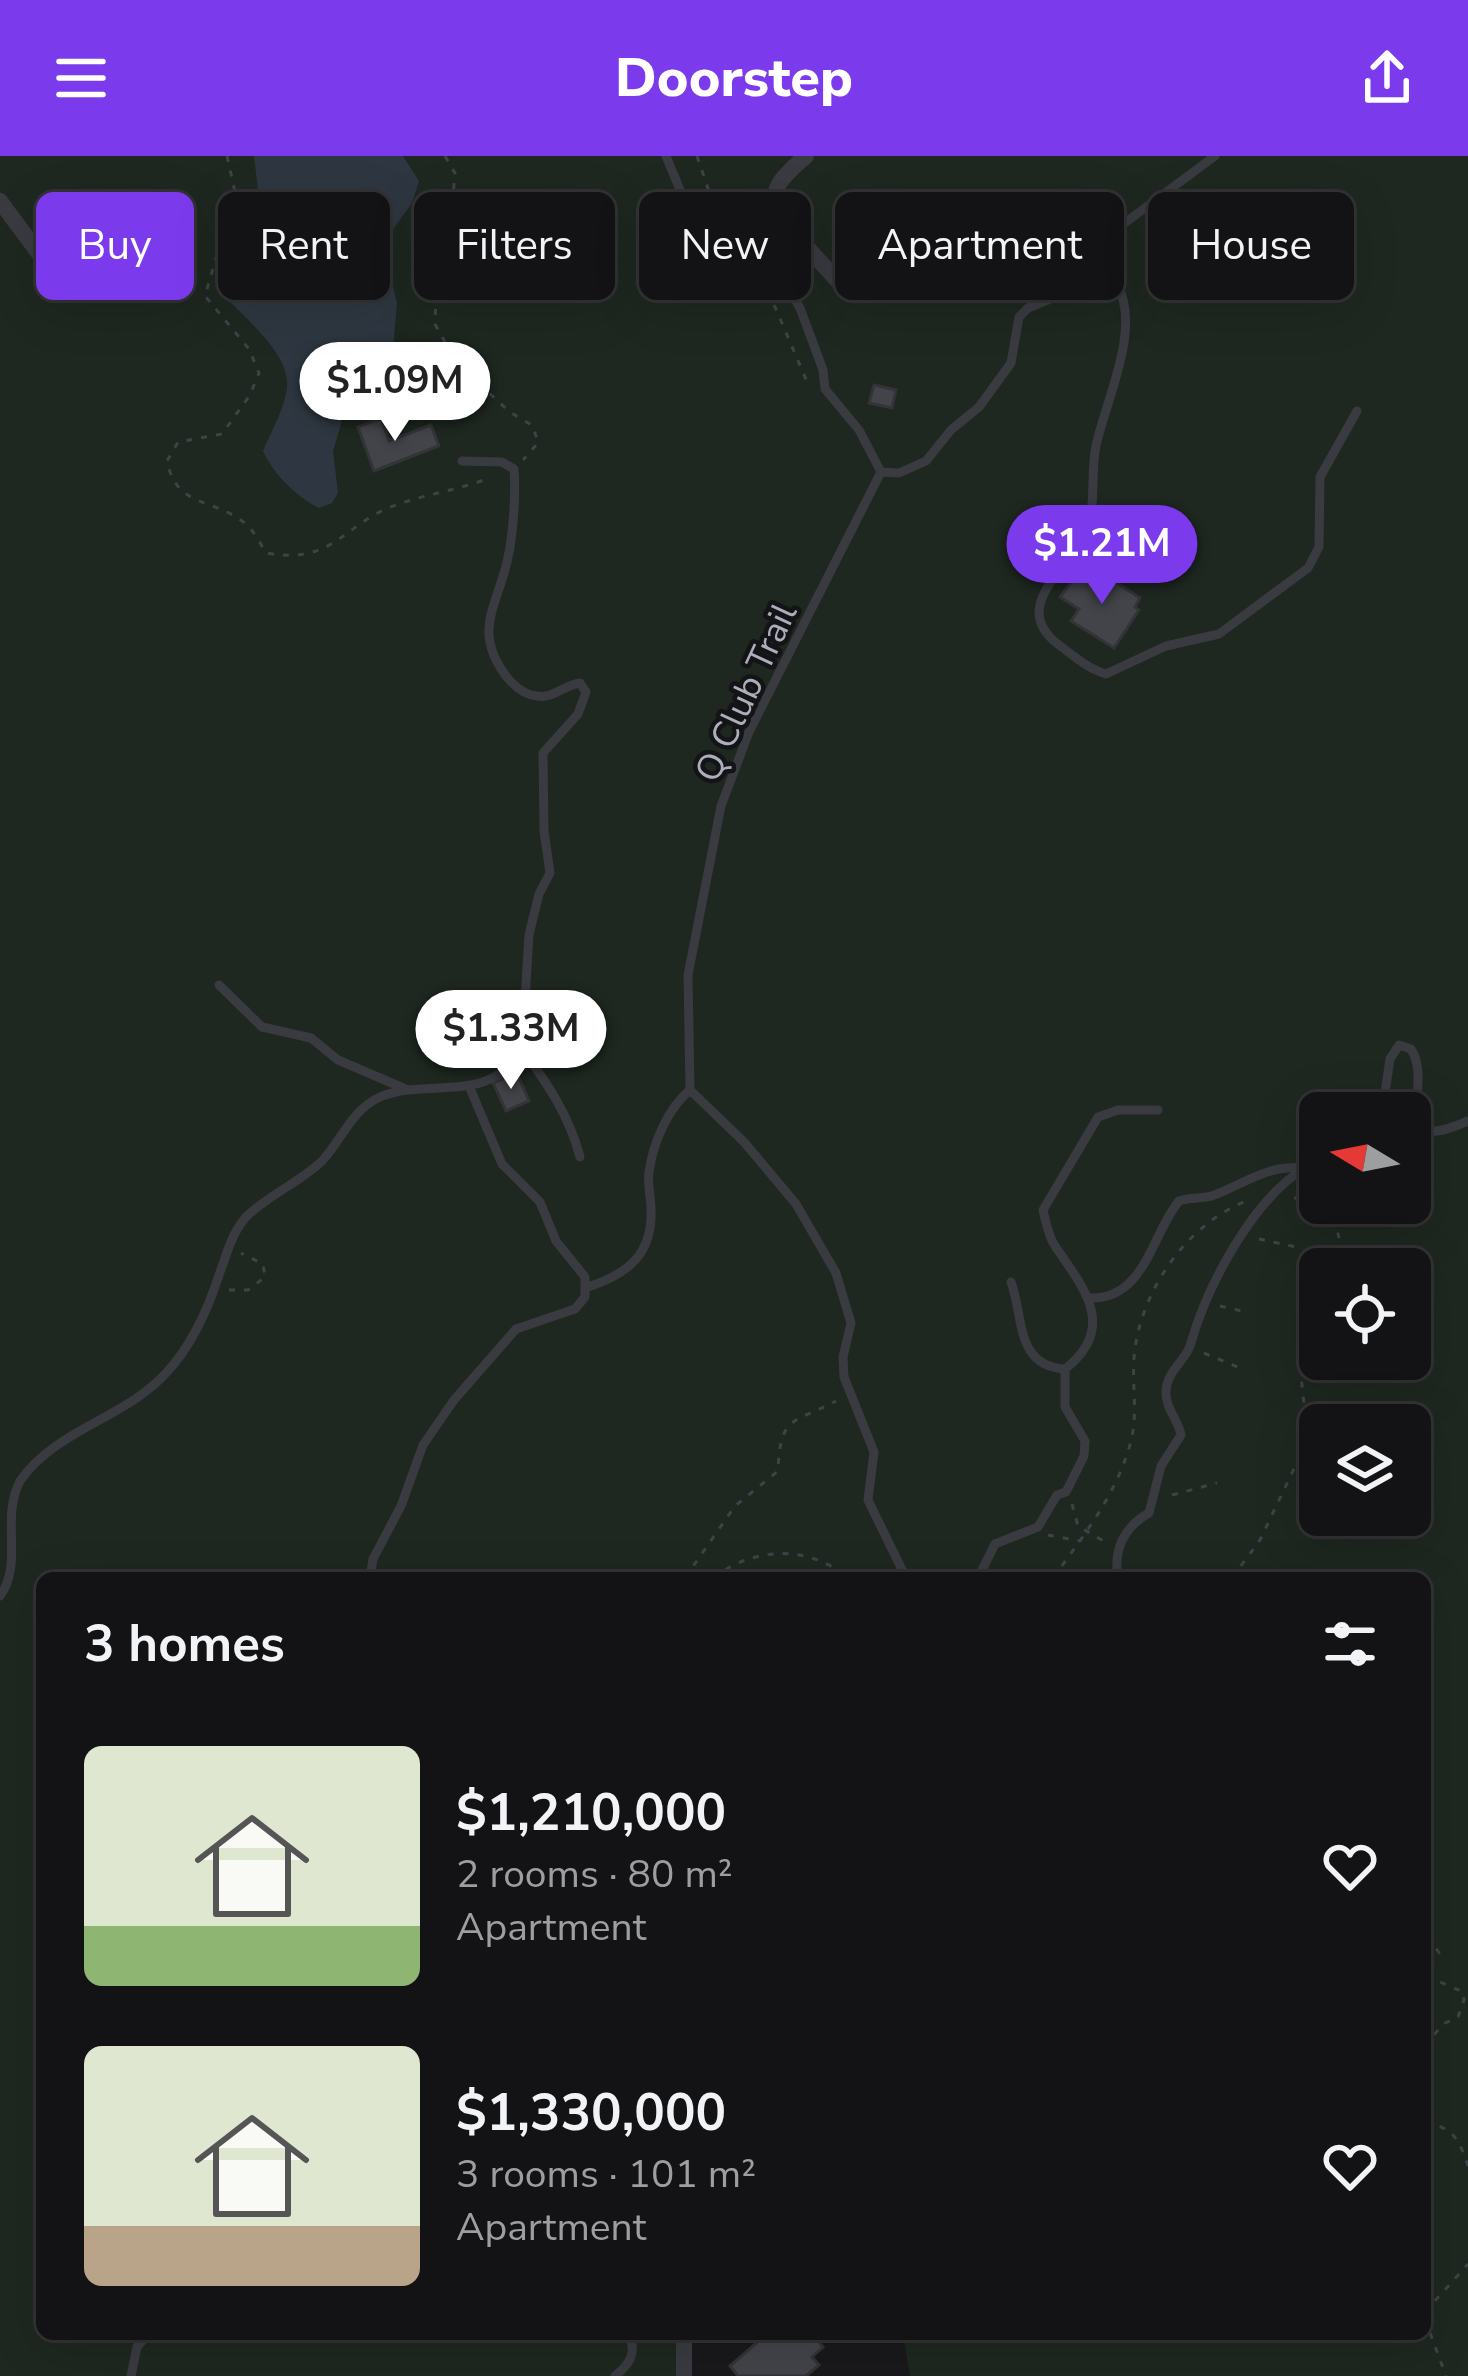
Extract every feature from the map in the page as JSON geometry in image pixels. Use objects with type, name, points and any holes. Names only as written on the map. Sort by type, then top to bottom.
[{"type":"street","points":[[806,156],[775,188],[772,201],[777,215],[835,278]]},
{"type":"street","points":[[0,201],[36,250]]},
{"type":"street","points":[[684,2340],[684,2376]]},
{"type":"lane","points":[[666,156],[698,231],[719,256],[762,267],[787,285],[823,370],[825,389],[859,430],[881,472],[899,472],[926,461],[951,430],[979,407],[1011,363],[1019,317],[1048,300]]},
{"type":"lane","points":[[1124,224],[1216,156]]},
{"type":"lane","points":[[1123,300],[1125,332],[1116,382],[1097,441],[1090,520],[1079,546],[1055,572],[1043,596],[1039,622],[1045,634],[1094,671],[1106,674],[1166,646],[1220,634],[1308,568],[1319,547],[1320,477],[1357,411]]},
{"type":"lane","points":[[0,1596],[10,1580],[8,1518],[19,1484],[59,1444],[132,1402],[163,1377],[191,1339],[246,1217],[325,1158],[368,1104],[389,1094],[469,1086],[492,1079],[522,1049],[529,935],[539,894],[550,873],[543,753],[578,714],[586,692],[574,683],[551,696],[526,694],[513,685],[493,657],[489,617],[507,564],[514,469],[502,462],[462,461]]},
{"type":"lane","name":"Q Club Trail","points":[[690,1090],[688,975],[721,806],[749,732],[881,472]]},
{"type":"lane","points":[[219,985],[262,1028],[311,1038],[338,1060],[412,1091]]},
{"type":"lane","points":[[1385,1092],[1390,1059],[1399,1045],[1411,1049],[1418,1063],[1418,1092]]},
{"type":"lane","points":[[522,1049],[543,1074],[572,1129],[580,1157]]},
{"type":"lane","points":[[371,1572],[423,1445],[454,1400],[516,1329],[575,1310],[588,1287],[581,1269],[556,1241],[540,1202],[502,1164],[469,1086]]},
{"type":"lane","points":[[588,1287],[618,1277],[637,1262],[647,1245],[652,1214],[649,1173],[676,1101],[690,1090],[744,1142],[796,1204],[836,1273],[851,1323],[844,1377],[874,1452],[868,1500],[903,1572]]},
{"type":"lane","points":[[981,1572],[995,1544],[1038,1528],[1058,1495],[1066,1492],[1084,1456],[1085,1441],[1065,1407],[1065,1369],[1088,1338],[1090,1298],[1055,1247],[1043,1210],[1098,1117],[1118,1110],[1158,1110]]},
{"type":"lane","points":[[1431,1131],[1441,1133],[1468,1121]]},
{"type":"lane","points":[[1090,1298],[1112,1294],[1145,1264],[1166,1217],[1179,1201],[1215,1196],[1268,1170],[1299,1168]]},
{"type":"lane","points":[[1118,1572],[1117,1548],[1138,1519],[1149,1513],[1161,1466],[1180,1435],[1167,1403],[1169,1376],[1191,1348],[1194,1326],[1234,1243],[1269,1196],[1299,1173]]},
{"type":"lane","points":[[1011,1282],[1023,1342],[1046,1366],[1065,1369]]},
{"type":"lane","points":[[131,2376],[143,2340]]},
{"type":"lane","points":[[615,2376],[630,2360],[631,2340]]},
{"type":"path","points":[[226,156],[239,211],[216,258],[206,296],[249,349],[259,374],[222,434],[178,442],[167,461],[171,480],[194,500],[240,519],[266,553],[288,556],[318,553],[392,506],[514,469],[538,443],[533,426],[509,412],[457,364],[435,325],[436,296],[427,258],[431,231],[452,207],[454,173],[445,156]]},
{"type":"path","points":[[1248,1230],[1262,1241],[1297,1247]]},
{"type":"path","points":[[208,1304],[224,1290],[259,1286],[265,1276],[263,1264],[229,1246]]},
{"type":"path","points":[[1206,1304],[1246,1312]]},
{"type":"path","points":[[1191,1348],[1245,1370]]},
{"type":"path","points":[[689,1572],[736,1506],[778,1471],[779,1439],[799,1415],[838,1400],[844,1377]]},
{"type":"path","points":[[1236,1572],[1260,1540],[1304,1450],[1307,1432],[1301,1380]]},
{"type":"path","points":[[1153,1501],[1216,1483]]},
{"type":"path","points":[[1066,1492],[1078,1526],[1117,1548]]},
{"type":"path","points":[[1030,1531],[1081,1542]]},
{"type":"path","points":[[723,1572],[748,1556],[772,1553],[812,1557],[841,1572]]},
{"type":"path","points":[[1431,1978],[1463,1992],[1464,2000],[1458,2017],[1443,2024],[1431,2038]]},
{"type":"path","points":[[1431,2125],[1459,2137],[1468,2166]]},
{"type":"path","points":[[1431,2309],[1468,2264]]},
{"type":"path","points":[[1431,2333],[1446,2376]]},
{"type":"shaded area","points":[[0,156],[1468,156],[1468,2376],[910,2376],[904,2340],[1431,2340],[1431,1572],[36,1572],[36,2340],[684,2340],[684,2376],[0,2376]]},
{"type":"shaded area","points":[[254,156],[403,156],[419,181],[412,203],[391,232],[390,251],[390,192],[258,192]]},
{"type":"shaded area","points":[[390,274],[397,303],[393,349],[404,369],[404,383],[391,400],[357,405],[344,414],[333,451],[338,493],[332,503],[319,508],[302,498],[263,451],[287,387],[282,362],[229,300],[390,300]]},
{"type":"building","points":[[874,385],[896,390],[892,408],[869,403]]},
{"type":"building","points":[[381,418],[389,441],[431,425],[439,446],[374,471],[358,427]]},
{"type":"building","points":[[1102,573],[1140,598],[1135,607],[1139,610],[1114,648],[1071,621],[1079,609],[1060,597],[1077,574],[1094,585]]},
{"type":"building","points":[[517,1073],[529,1101],[506,1111],[493,1083]]},
{"type":"building","points":[[760,2340],[817,2340],[823,2347],[812,2357],[819,2365],[806,2376],[738,2376],[730,2366]]}]
